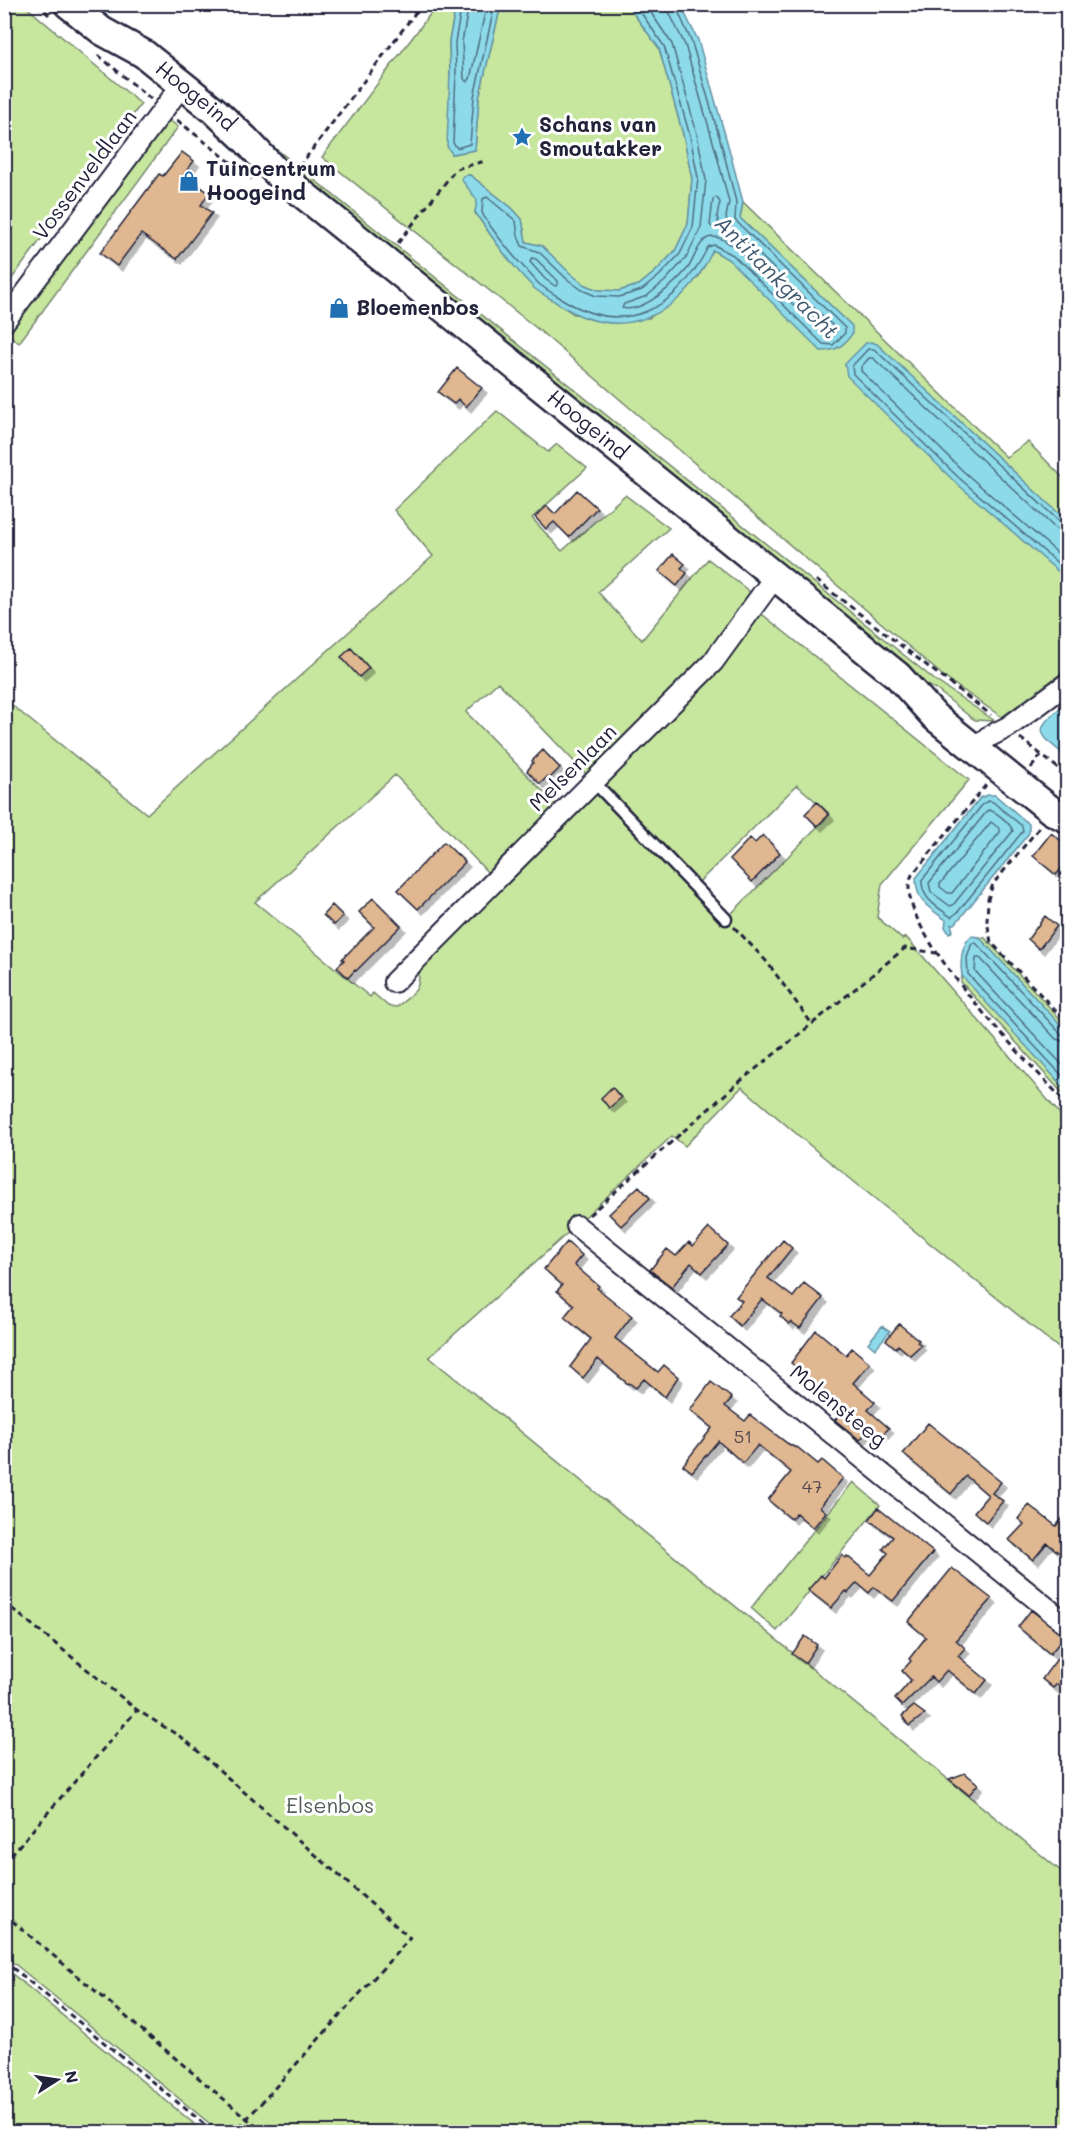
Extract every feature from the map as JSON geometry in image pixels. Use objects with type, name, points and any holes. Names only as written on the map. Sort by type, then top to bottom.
[{"type":"main road","name":"Hoogeind","points":[[62,12],[97,40],[144,54],[172,98],[245,139],[289,170],[384,261],[774,578],[898,676],[935,697],[991,738]]},
{"type":"main road","points":[[991,738],[999,769],[1052,812],[1068,819]]},
{"type":"main road","points":[[991,738],[1039,778],[1068,808]]},
{"type":"street","name":"Vossenveldlaan","points":[[4,322],[172,98]]},
{"type":"street","name":"Melsenlaan","points":[[394,982],[713,662],[774,578]]},
{"type":"street","points":[[991,738],[1068,682]]},
{"type":"street","name":"Molensteeg","points":[[577,1226],[1068,1625]]},
{"type":"lane","points":[[593,781],[726,919]]},
{"type":"path","points":[[37,4],[62,12]]},
{"type":"path","points":[[289,170],[422,4]]},
{"type":"path","points":[[97,40],[172,98]]},
{"type":"path","points":[[384,261],[456,169],[485,161]]},
{"type":"path","points":[[991,738],[1041,755],[1068,776]]},
{"type":"path","points":[[999,769],[908,881],[915,916],[936,953],[955,980],[1068,1105]]},
{"type":"path","points":[[1040,826],[993,884],[988,899],[987,921],[991,942],[1054,1010],[1068,1020]]},
{"type":"path","points":[[726,919],[767,962],[812,1024]]},
{"type":"path","points":[[577,1226],[738,1083],[904,948],[936,953]]},
{"type":"path","points":[[4,1602],[137,1710],[184,1739],[411,1938],[235,2133]]},
{"type":"path","points":[[4,1863],[137,1710]]},
{"type":"path","points":[[4,1914],[263,2133]]},
{"type":"path","points":[[4,1961],[214,2133]]},
{"type":"green space","points":[[5,4],[24,5],[141,104],[5,288]]},
{"type":"green space","points":[[437,5],[456,5],[449,41],[452,154],[475,150],[479,98],[501,5],[627,5],[659,48],[684,138],[692,179],[688,224],[675,251],[639,285],[619,291],[598,290],[585,285],[571,275],[542,246],[526,242],[522,219],[512,208],[470,175],[463,176],[477,200],[475,213],[506,256],[536,289],[574,314],[649,318],[680,297],[699,276],[712,250],[852,326],[740,218],[743,202],[1006,457],[1028,442],[1067,482],[1067,669],[1002,717],[948,680],[540,331],[322,157]]},
{"type":"green space","points":[[224,107],[936,681],[995,721],[975,720],[937,690],[917,679],[253,142]]},
{"type":"green space","points":[[168,119],[178,127],[19,343],[8,334]]},
{"type":"green space","name":"Elsenbos","points":[[497,411],[548,452],[557,444],[587,468],[532,518],[562,551],[625,495],[669,528],[598,592],[642,640],[708,559],[755,596],[717,651],[590,778],[498,682],[466,712],[559,808],[491,876],[395,775],[255,902],[370,997],[373,993],[388,1006],[397,1007],[415,991],[419,982],[419,967],[758,611],[969,780],[882,884],[877,917],[902,939],[906,937],[1067,1122],[1067,1355],[820,1154],[742,1087],[685,1146],[672,1136],[429,1357],[1067,1876],[1067,2132],[220,2132],[5,1956],[4,699],[147,814],[433,556],[394,510]],"holes":[[[797,785],[830,814],[726,919],[695,886]]]},
{"type":"green space","points":[[979,937],[985,938],[1067,1026],[1067,1039]]},
{"type":"green space","points":[[962,976],[968,977],[1067,1085],[1067,1098],[961,982]]},
{"type":"green space","points":[[853,1482],[880,1505],[777,1631],[751,1608]]},
{"type":"green space","points":[[5,1968],[204,2132],[5,2132]]},
{"type":"water","points":[[456,5],[501,5],[479,98],[475,150],[452,154],[447,146],[449,41]]},
{"type":"water","points":[[627,5],[680,5],[682,8],[698,40],[729,149],[743,202],[740,218],[852,326],[852,334],[839,347],[821,351],[729,260],[713,250],[700,273],[685,292],[667,307],[648,317],[627,323],[604,322],[581,316],[534,288],[510,261],[475,212],[477,200],[461,179],[463,176],[470,175],[512,208],[522,219],[526,242],[542,246],[585,285],[598,290],[619,291],[639,285],[675,251],[688,224],[692,179],[684,138],[659,48]]},
{"type":"water","name":"Antitankgracht","points":[[866,343],[877,344],[1067,521],[1067,579],[954,481],[847,376],[845,364]]},
{"type":"water","points":[[1067,703],[1067,757],[1048,741],[1042,730],[1048,719]]},
{"type":"water","points":[[995,795],[1029,824],[1029,833],[955,924],[951,924],[953,931],[949,933],[945,927],[946,920],[924,903],[918,893],[916,878],[980,798]]},
{"type":"water","points":[[971,936],[979,937],[1067,1032],[1067,1091],[962,976],[962,954]]},
{"type":"water","points":[[882,1326],[890,1331],[875,1349],[868,1343]]},
{"type":"building","points":[[182,152],[194,161],[184,174],[209,193],[201,205],[212,213],[177,259],[141,234],[117,266],[100,253],[159,174],[163,176]]},
{"type":"building","points":[[457,368],[482,388],[466,407],[458,399],[454,404],[438,392]]},
{"type":"building","points":[[577,490],[597,508],[569,537],[554,522],[546,529],[535,517],[547,506],[555,514]]},
{"type":"building","points":[[673,554],[685,564],[681,568],[687,573],[677,586],[659,571]]},
{"type":"building","points":[[351,648],[369,668],[359,677],[341,657]]},
{"type":"building","points":[[543,750],[560,768],[540,784],[527,771],[532,761]]},
{"type":"building","points":[[817,802],[829,815],[817,826],[805,814]]},
{"type":"building","points":[[1051,833],[1068,846],[1068,861],[1056,875],[1033,856]]},
{"type":"building","points":[[763,835],[780,853],[752,882],[730,859],[750,838],[755,843]]},
{"type":"building","points":[[444,842],[465,862],[418,909],[398,890]]},
{"type":"building","points":[[373,898],[401,926],[348,978],[337,967],[374,927],[359,912]]},
{"type":"building","points":[[332,905],[343,916],[334,925],[323,915]]},
{"type":"building","points":[[1045,916],[1057,926],[1039,949],[1028,939]]},
{"type":"building","points":[[612,1087],[621,1098],[609,1108],[601,1098]]},
{"type":"building","points":[[639,1186],[650,1198],[621,1226],[609,1214]]},
{"type":"building","points":[[709,1228],[728,1245],[702,1273],[691,1263],[672,1287],[650,1270],[667,1249],[676,1256],[689,1242],[693,1246]]},
{"type":"building","points":[[783,1240],[792,1248],[768,1278],[793,1297],[804,1283],[823,1298],[800,1328],[791,1322],[789,1324],[780,1316],[782,1314],[762,1299],[740,1326],[729,1316],[742,1301],[736,1297]]},
{"type":"building","points":[[567,1242],[582,1255],[574,1265],[599,1286],[597,1288],[632,1316],[615,1338],[658,1372],[664,1365],[678,1377],[665,1397],[644,1379],[636,1388],[628,1384],[598,1359],[583,1378],[570,1367],[591,1339],[564,1317],[574,1305],[557,1291],[562,1285],[544,1269]]},
{"type":"building","points":[[899,1324],[919,1340],[917,1342],[921,1345],[910,1355],[898,1345],[896,1348],[886,1340]]},
{"type":"building","points":[[816,1330],[846,1355],[852,1348],[870,1363],[853,1383],[875,1402],[868,1410],[889,1428],[880,1437],[870,1428],[860,1440],[835,1420],[845,1408],[791,1363]]},
{"type":"building","points":[[711,1382],[732,1398],[725,1406],[745,1421],[750,1415],[818,1464],[822,1460],[843,1478],[820,1507],[826,1512],[813,1528],[796,1513],[791,1519],[768,1500],[791,1472],[758,1445],[743,1463],[718,1441],[692,1472],[683,1465],[712,1428],[690,1410]]},
{"type":"building","points":[[928,1423],[1001,1482],[992,1493],[1003,1501],[986,1522],[974,1512],[988,1495],[966,1476],[951,1494],[903,1454]]},
{"type":"building","points":[[1029,1505],[1056,1526],[1068,1512],[1068,1560],[1047,1543],[1033,1560],[1009,1540],[1024,1524],[1018,1519]]},
{"type":"building","points":[[878,1508],[933,1552],[893,1601],[874,1587],[869,1593],[857,1583],[848,1593],[846,1591],[831,1608],[808,1590],[821,1575],[824,1578],[842,1555],[845,1558],[847,1556],[870,1575],[888,1553],[883,1549],[893,1537],[869,1520]]},
{"type":"building","points":[[952,1568],[992,1599],[956,1640],[965,1648],[958,1656],[987,1680],[976,1694],[947,1670],[936,1682],[931,1677],[902,1706],[895,1699],[911,1680],[902,1671],[926,1637],[908,1622]]},
{"type":"building","points":[[1031,1610],[1065,1636],[1050,1654],[1018,1627]]},
{"type":"building","points":[[805,1636],[817,1645],[805,1663],[792,1654]]},
{"type":"building","points":[[1068,1644],[1068,1693],[1057,1684],[1053,1688],[1042,1679]]},
{"type":"building","points":[[914,1706],[925,1714],[909,1726],[902,1716]]},
{"type":"building","points":[[965,1773],[978,1784],[969,1795],[949,1779]]},
{"type":"place","name":"Schans van Smoutakker","points":[[522,137]]},
{"type":"place","name":"Tuincentrum Hoogeind","points":[[189,181]]},
{"type":"place","name":"Bloemenbos","points":[[339,308]]}]
